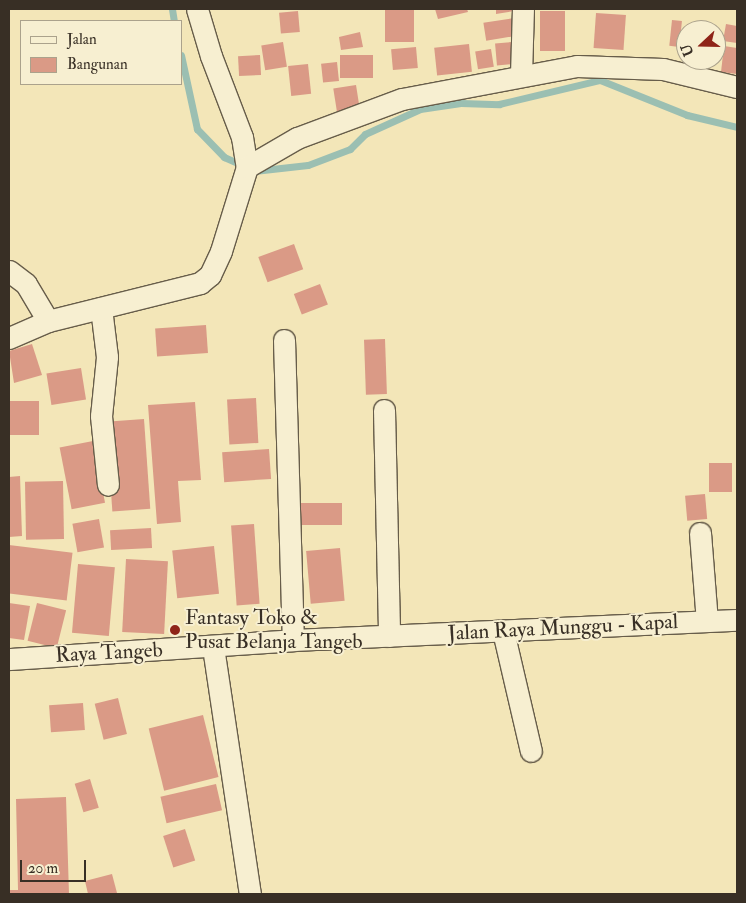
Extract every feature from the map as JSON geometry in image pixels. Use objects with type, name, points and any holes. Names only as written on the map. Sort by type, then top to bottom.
[{"type":"street","points":[[9,338],[48,321],[188,288],[210,275],[225,240],[247,167],[242,137],[210,56],[197,9]]},
{"type":"street","points":[[521,75],[523,9]]},
{"type":"street","points":[[247,167],[297,138],[402,99],[521,75],[608,65],[662,69],[737,86]]},
{"type":"street","points":[[9,270],[26,284],[48,321]]},
{"type":"street","points":[[101,308],[107,357],[101,416],[108,485]]},
{"type":"street","points":[[284,340],[293,640]]},
{"type":"street","points":[[384,410],[389,636]]},
{"type":"street","points":[[700,532],[707,621]]},
{"type":"street","name":"Jalan Raya Munggu - Kapal","points":[[389,636],[737,620]]},
{"type":"street","points":[[503,631],[531,751]]},
{"type":"street","name":"Raya Tangeb","points":[[9,659],[293,640],[389,636]]},
{"type":"street","points":[[213,646],[250,894]]},
{"type":"building","points":[[385,9],[414,9],[414,42],[385,42]]},
{"type":"building","points":[[435,9],[467,9],[468,12],[438,19]]},
{"type":"building","points":[[496,9],[514,9],[514,11],[496,14]]},
{"type":"building","points":[[298,11],[300,32],[281,34],[279,13]]},
{"type":"building","points":[[540,11],[565,11],[565,51],[540,51]]},
{"type":"building","points":[[596,13],[626,15],[623,50],[594,48]]},
{"type":"building","points":[[514,18],[517,36],[486,41],[483,23]]},
{"type":"building","points":[[672,20],[676,20],[676,47],[669,46]]},
{"type":"building","points":[[726,24],[737,26],[737,43],[726,41]]},
{"type":"building","points":[[360,32],[363,47],[341,50],[339,37]]},
{"type":"building","points":[[283,42],[287,67],[265,70],[261,45]]},
{"type":"building","points":[[512,42],[514,64],[497,65],[495,43]]},
{"type":"building","points":[[469,44],[472,72],[437,76],[434,48]]},
{"type":"building","points":[[726,46],[737,48],[737,74],[721,72],[721,70],[726,70]]},
{"type":"building","points":[[416,47],[418,68],[393,70],[391,49]]},
{"type":"building","points":[[491,49],[494,67],[478,69],[475,52]]},
{"type":"building","points":[[260,55],[261,75],[239,76],[238,56]]},
{"type":"building","points":[[340,55],[373,55],[373,78],[340,78]]},
{"type":"building","points":[[337,62],[339,81],[323,83],[321,64]]},
{"type":"building","points":[[308,64],[311,94],[291,96],[288,66]]},
{"type":"building","points":[[356,85],[360,110],[337,113],[333,89]]},
{"type":"building","points":[[294,244],[303,269],[268,282],[258,257]]},
{"type":"building","points":[[320,284],[328,305],[302,315],[294,294]]},
{"type":"building","points":[[206,325],[208,353],[157,356],[155,329]]},
{"type":"building","points":[[385,339],[387,394],[366,395],[364,340]]},
{"type":"building","points":[[32,344],[42,375],[14,383],[9,351]]},
{"type":"building","points":[[81,368],[86,400],[51,405],[46,373]]},
{"type":"building","points":[[256,398],[258,443],[229,444],[227,400]]},
{"type":"building","points":[[10,401],[39,401],[39,435],[10,435]]},
{"type":"building","points":[[195,402],[201,480],[178,481],[181,522],[157,524],[148,405]]},
{"type":"building","points":[[144,419],[150,509],[112,511],[106,422]]},
{"type":"building","points":[[93,441],[105,503],[72,509],[60,447]]},
{"type":"building","points":[[269,449],[271,479],[224,482],[222,452]]},
{"type":"building","points":[[709,463],[732,463],[732,492],[709,492]]},
{"type":"building","points":[[20,476],[22,536],[9,537],[9,477]]},
{"type":"building","points":[[63,481],[64,539],[26,540],[25,482]]},
{"type":"building","points":[[705,494],[707,519],[687,521],[685,496]]},
{"type":"building","points":[[300,503],[342,503],[342,525],[300,525]]},
{"type":"building","points":[[99,519],[104,548],[77,552],[72,524]]},
{"type":"building","points":[[254,524],[260,604],[237,605],[231,526]]},
{"type":"building","points":[[151,528],[152,548],[111,550],[110,530]]},
{"type":"building","points":[[9,545],[73,553],[67,600],[9,593]]},
{"type":"building","points":[[214,546],[219,594],[177,598],[172,550]]},
{"type":"building","points":[[340,548],[345,601],[311,604],[306,551]]},
{"type":"building","points":[[126,559],[168,561],[164,634],[122,632]]},
{"type":"building","points":[[78,564],[115,567],[109,636],[72,633]]},
{"type":"building","points":[[9,603],[30,606],[24,640],[9,638]]},
{"type":"building","points":[[37,603],[66,610],[57,648],[28,641]]},
{"type":"building","points":[[118,698],[127,734],[104,740],[95,704]]},
{"type":"building","points":[[83,703],[85,730],[51,732],[49,705]]},
{"type":"building","points":[[203,715],[218,777],[164,791],[149,729]]},
{"type":"building","points":[[90,779],[99,808],[83,812],[75,784]]},
{"type":"building","points":[[216,784],[222,810],[167,823],[160,797]]},
{"type":"building","points":[[66,797],[69,894],[9,894],[9,890],[18,890],[16,799]]},
{"type":"building","points":[[185,829],[195,860],[173,867],[163,836]]},
{"type":"building","points":[[112,874],[117,893],[88,894],[85,881]]},
{"type":"waterway","points":[[172,9],[174,20]]},
{"type":"waterway","points":[[182,60],[197,129],[224,157],[242,165]]},
{"type":"waterway","points":[[254,171],[308,165],[350,149],[365,134],[420,109],[461,103],[499,104],[600,80],[687,115],[737,127]]},
{"type":"place","name":"Fantasy Toko & Pusat Belanja Tangeb","points":[[175,630]]}]
